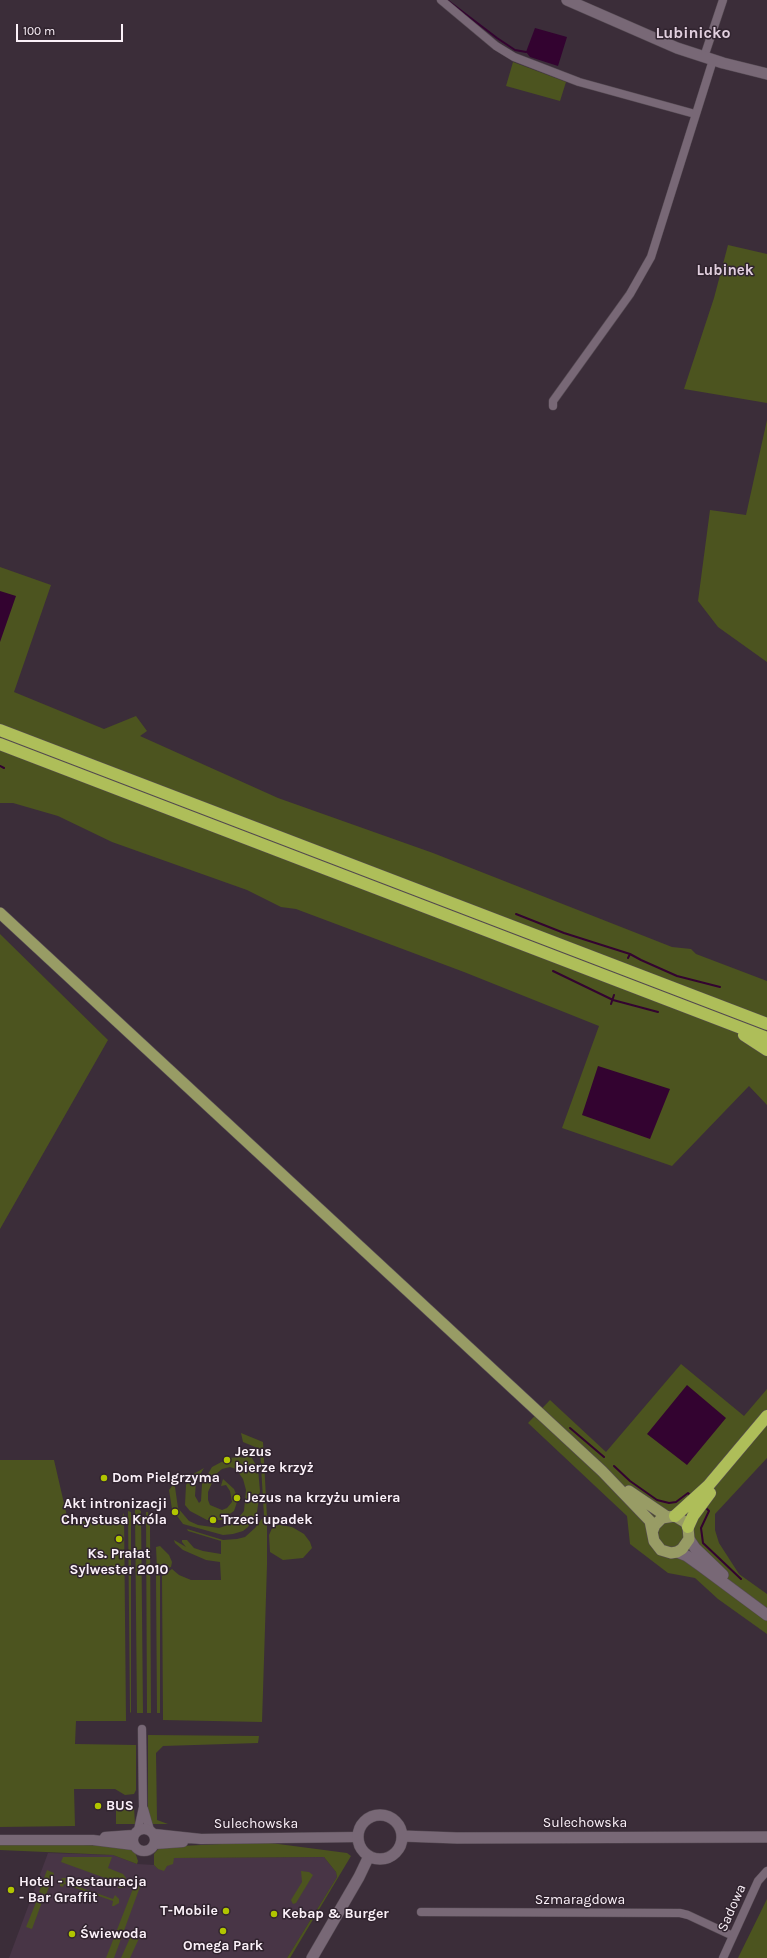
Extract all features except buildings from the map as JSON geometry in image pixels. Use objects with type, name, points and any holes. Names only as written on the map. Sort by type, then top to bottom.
[{"type":"highway","points":[[0,730],[767,1024]]},
{"type":"highway","points":[[0,744],[767,1038]]},
{"type":"highway","points":[[722,1021],[767,1050]]},
{"type":"highway","points":[[670,1516],[708,1486],[767,1416]]},
{"type":"highway","points":[[688,1527],[700,1504],[767,1427]]},
{"type":"main road","points":[[567,0],[656,40],[708,59],[767,74]]},
{"type":"main road","points":[[0,913],[607,1476],[650,1521],[654,1541],[657,1547],[666,1552],[677,1552],[687,1556],[767,1615]]},
{"type":"main road","points":[[607,1476],[670,1516],[680,1518],[688,1527],[689,1539],[695,1548],[755,1606]]},
{"type":"main road","points":[[653,1530],[659,1520],[670,1516]]},
{"type":"main road","points":[[677,1552],[682,1549],[689,1539]]},
{"type":"main road","points":[[380,1814],[395,1820],[400,1828],[402,1836],[401,1845],[392,1855],[379,1858],[369,1856],[361,1848],[358,1837],[360,1828],[364,1821],[371,1816],[380,1814]]},
{"type":"main road","name":"Sulechowska","points":[[402,1836],[457,1838],[767,1837]]},
{"type":"main road","points":[[312,1958],[369,1856]]},
{"type":"street","points":[[440,0],[496,46],[514,57],[579,82],[695,114]]},
{"type":"street","points":[[553,406],[553,401],[630,294],[651,257],[695,114],[723,0]]},
{"type":"street","points":[[142,1729],[143,1807],[135,1837],[143,1851],[150,1850],[153,1836],[143,1807]]},
{"type":"street","points":[[0,1840],[93,1840],[135,1837],[145,1828],[153,1836]]},
{"type":"street","name":"Sulechowska","points":[[153,1836],[201,1839],[358,1837]]},
{"type":"street","name":"Sadowa","points":[[724,1958],[758,1881],[767,1871]]},
{"type":"street","name":"Szmaragdowa","points":[[421,1912],[680,1913],[688,1915],[733,1936]]},
{"type":"shaded area","points":[[535,28],[567,37],[558,66],[530,57],[526,52]]},
{"type":"shaded area","points":[[0,591],[16,596],[0,642]]},
{"type":"shaded area","points":[[598,1066],[670,1089],[650,1139],[582,1115]]},
{"type":"shaded area","points":[[687,1385],[726,1418],[687,1465],[647,1434]]},
{"type":"shaded area","points":[[48,1853],[113,1855],[137,1864],[154,1865],[158,1869],[167,1866],[174,1858],[324,1857],[336,1872],[337,1877],[287,1958],[9,1958]]},
{"type":"green space","points":[[513,62],[566,82],[560,101],[506,86]]},
{"type":"green space","points":[[728,245],[767,254],[767,403],[684,389],[714,298]]},
{"type":"green space","points":[[767,420],[767,662],[718,627],[698,601],[710,510],[746,515]]},
{"type":"green space","points":[[0,567],[51,585],[14,692],[104,729],[136,716],[147,731],[140,736],[278,798],[433,853],[672,947],[691,949],[696,954],[767,981],[767,1105],[749,1086],[672,1166],[562,1128],[599,1026],[464,972],[296,909],[281,907],[247,890],[112,842],[58,816],[13,803],[0,803]]},
{"type":"green space","points":[[0,934],[108,1040],[0,1229]]},
{"type":"green space","points":[[681,1364],[744,1416],[767,1389],[767,1458],[715,1514],[715,1530],[719,1543],[739,1574],[767,1594],[767,1634],[718,1599],[695,1578],[668,1573],[630,1544],[627,1516],[528,1423],[550,1400],[606,1452]]},
{"type":"green space","points":[[241,1433],[263,1442],[267,1517],[267,1565],[262,1722],[163,1720],[162,1576],[172,1569],[179,1575],[191,1580],[221,1580],[220,1562],[206,1560],[183,1550],[175,1543],[174,1540],[186,1547],[182,1540],[187,1540],[194,1548],[221,1554],[221,1541],[188,1531],[187,1529],[223,1540],[237,1539],[245,1537],[255,1528],[264,1516],[260,1449],[243,1442]]},
{"type":"green space","points":[[246,1454],[252,1458],[258,1469],[260,1491],[257,1512],[248,1527],[243,1531],[223,1535],[183,1524],[172,1509],[169,1490],[174,1480],[178,1508],[189,1521],[198,1525],[219,1528],[231,1524],[237,1520],[244,1511],[246,1490],[243,1479],[236,1469],[230,1467],[222,1469],[216,1474],[208,1492],[208,1500],[210,1505],[222,1510],[227,1508],[232,1502],[230,1491],[226,1485],[221,1486],[223,1479],[234,1489],[238,1499],[234,1511],[221,1520],[207,1520],[190,1511],[185,1505],[186,1485],[190,1476],[204,1468],[196,1481],[195,1496],[199,1503],[201,1501],[202,1484],[212,1467],[229,1458],[245,1458]]},
{"type":"green space","points":[[0,1460],[54,1460],[69,1525],[100,1517],[106,1523],[119,1522],[124,1513],[126,1721],[76,1721],[75,1744],[136,1745],[136,1790],[134,1794],[125,1795],[115,1789],[74,1789],[75,1826],[0,1827]]},
{"type":"green space","points":[[137,1508],[141,1511],[143,1713],[137,1713],[135,1510]]},
{"type":"green space","points":[[128,1511],[131,1512],[131,1713],[130,1712]]},
{"type":"green space","points":[[146,1512],[148,1512],[150,1526],[151,1713],[147,1713]]},
{"type":"green space","points":[[274,1524],[292,1527],[304,1534],[310,1542],[312,1548],[303,1558],[283,1560],[270,1552],[269,1535]]},
{"type":"green space","points":[[160,1546],[169,1555],[172,1562],[171,1567],[162,1570],[157,1568],[156,1547]]},
{"type":"green space","points":[[158,1574],[160,1576],[160,1713],[157,1713],[156,1575]]},
{"type":"green space","points":[[148,1735],[259,1736],[258,1743],[163,1746],[156,1753],[157,1820],[168,1824],[151,1824],[148,1812]]},
{"type":"green space","points":[[124,1804],[134,1807],[135,1824],[116,1824],[116,1810],[119,1806]]},
{"type":"green space","points":[[263,1842],[347,1853],[351,1856],[290,1958],[287,1958],[337,1877],[336,1872],[324,1857],[174,1858],[173,1864],[167,1866],[164,1871],[158,1869],[154,1865],[154,1854],[160,1847]]},
{"type":"green space","points":[[0,1843],[126,1846],[130,1847],[135,1852],[138,1861],[137,1864],[113,1855],[0,1850]]},
{"type":"green space","points":[[63,1857],[112,1857],[108,1868],[123,1874],[126,1878],[126,1885],[123,1888],[118,1888],[119,1883],[61,1862]]},
{"type":"green space","points":[[47,1870],[54,1873],[46,1895],[39,1892]]},
{"type":"green space","points":[[301,1871],[309,1872],[313,1875],[296,1903],[293,1904],[291,1900],[302,1882]]},
{"type":"green space","points":[[62,1878],[66,1878],[65,1882],[113,1899],[115,1895],[119,1899],[119,1903],[112,1906],[113,1901],[64,1884],[63,1887],[60,1886],[60,1881]]},
{"type":"green space","points":[[136,1881],[140,1881],[141,1884],[114,1958],[106,1958]]},
{"type":"green space","points":[[767,1899],[767,1958],[738,1958]]},
{"type":"green space","points":[[37,1900],[42,1902],[32,1929],[26,1927]]},
{"type":"green space","points":[[134,1929],[141,1934],[130,1958],[121,1958]]},
{"type":"waterway","points":[[447,0],[515,50],[526,52]]},
{"type":"waterway","points":[[0,766],[4,768]]},
{"type":"waterway","points":[[516,914],[564,933],[630,954]]},
{"type":"waterway","points":[[628,958],[630,954],[677,976],[720,987]]},
{"type":"waterway","points":[[553,971],[613,1000],[658,1012]]},
{"type":"waterway","points":[[611,1004],[614,995]]},
{"type":"waterway","points":[[570,1428],[604,1457]]},
{"type":"waterway","points":[[614,1466],[630,1481],[657,1500],[669,1503],[676,1502],[688,1493],[690,1495]]},
{"type":"waterway","points":[[707,1509],[709,1511],[701,1528],[703,1543],[741,1579]]},
{"type":"place","name":"Jezus bierze krzyż","points":[[227,1460]]},
{"type":"place","name":"Dom Pielgrzyma","points":[[104,1478]]},
{"type":"place","name":"Jezus na krzyżu umiera","points":[[237,1498]]},
{"type":"place","name":"Akt intronizacji Chrystusa Króla","points":[[175,1512]]},
{"type":"place","name":"Trzeci upadek","points":[[213,1520]]},
{"type":"place","name":"Ks. Prałat Sylwester 2010","points":[[119,1539]]},
{"type":"place","name":"BUS","points":[[98,1806]]},
{"type":"place","name":"Hotel - Restauracja - Bar Graffit","points":[[11,1890]]},
{"type":"place","name":"T-Mobile","points":[[226,1911]]},
{"type":"place","name":"Kebap & Burger","points":[[274,1914]]},
{"type":"place","name":"Omega Park","points":[[223,1931]]},
{"type":"place","name":"Świewoda","points":[[72,1934]]},
{"type":"district","name":"Lubinicko","points":[[693,33]]},
{"type":"district","name":"Lubinek","points":[[725,271]]}]
